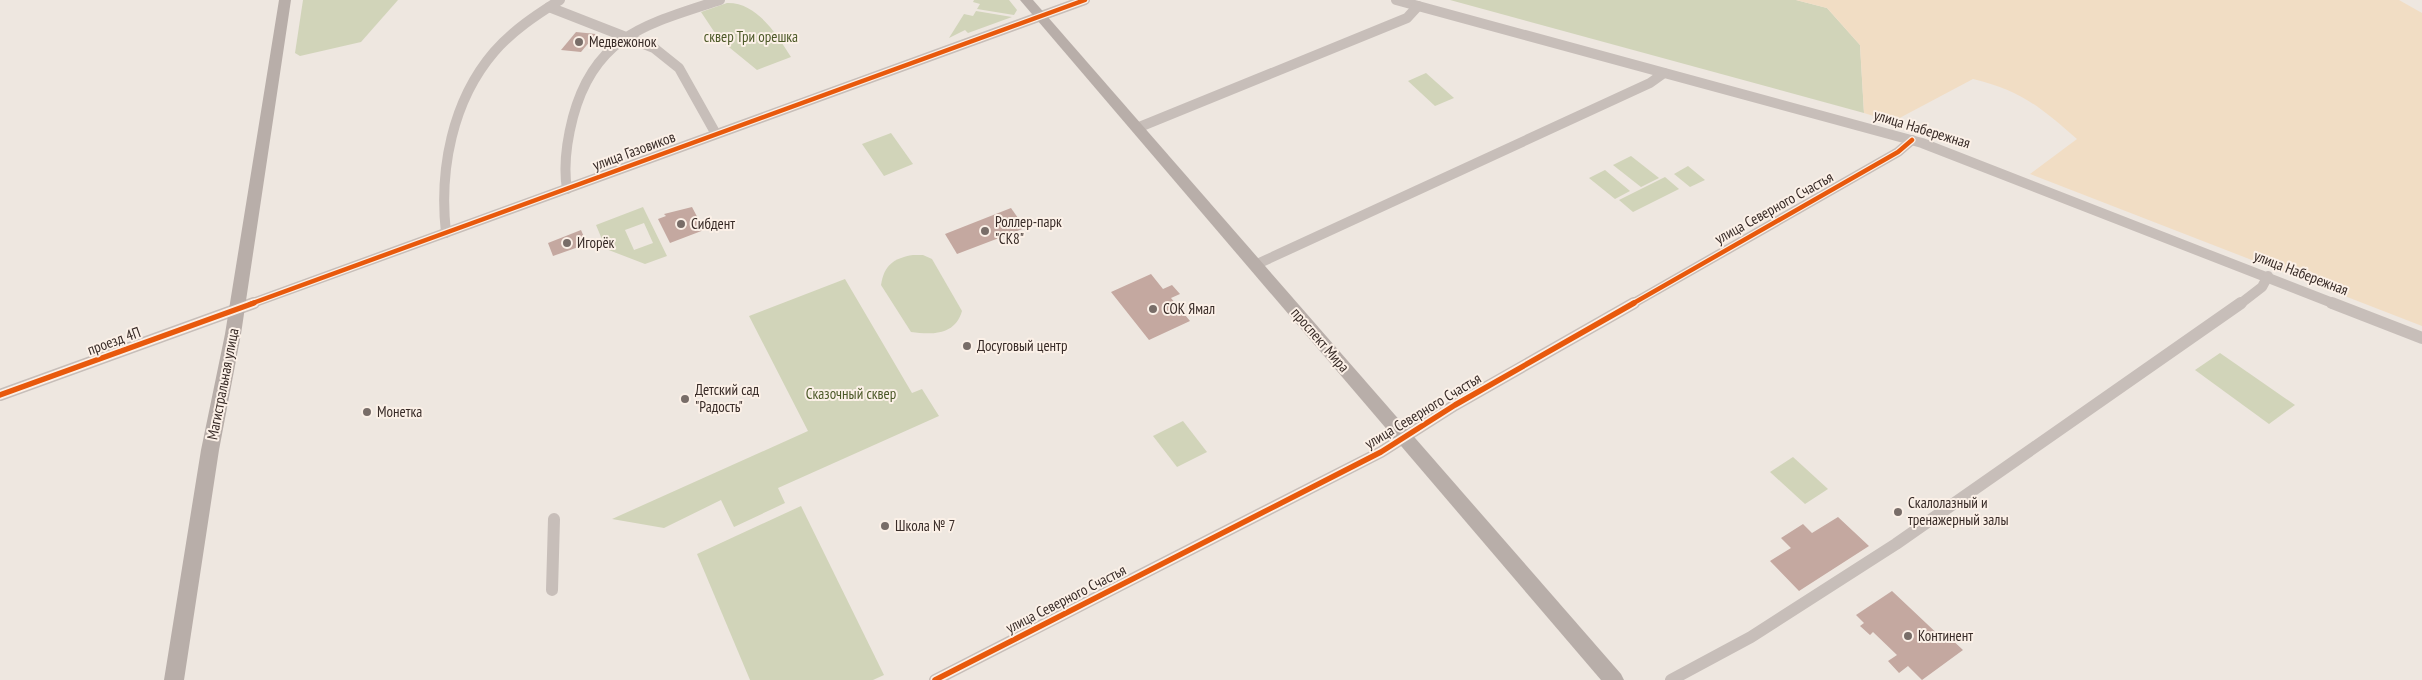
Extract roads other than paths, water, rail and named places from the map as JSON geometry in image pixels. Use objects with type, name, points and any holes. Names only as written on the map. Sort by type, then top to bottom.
[{"type":"main road","name":"Магистральная улица","points":[[174,680],[210,450],[236,310],[286,0]]},
{"type":"main road","name":"проспект Мира","points":[[1026,0],[1614,680]]},
{"type":"street","points":[[446,234],[443,217],[444,180],[459,115],[472,87],[487,61],[502,44],[560,0]]},
{"type":"street","points":[[567,189],[564,178],[568,142],[580,89],[599,59],[625,36],[654,22],[720,0]]},
{"type":"street","points":[[1040,16],[1085,0]]},
{"type":"street","name":"улица Набережная","points":[[1396,0],[1912,140],[1999,171],[2422,338]]},
{"type":"street","points":[[1137,128],[1407,18],[1418,6]]},
{"type":"street","points":[[549,7],[654,48],[679,68],[716,134]]},
{"type":"street","name":"улица Газовиков","points":[[236,310],[1040,16]]},
{"type":"street","points":[[1255,265],[1650,83],[1664,73]]},
{"type":"street","name":"улица Северного Счастья","points":[[935,680],[1372,456],[1898,152],[1912,140]]},
{"type":"street","points":[[1671,680],[1751,637],[1896,544],[2221,318],[2262,288],[2268,276]]},
{"type":"street","name":"проезд 4П","points":[[0,395],[236,310]]},
{"type":"street","points":[[552,590],[554,519]]},
{"type":"place","name":"Медвежонок","points":[[579,42]]},
{"type":"place","name":"Сибдент","points":[[681,224]]},
{"type":"place","name":"Роллер-парк \"СК8\"","points":[[985,231]]},
{"type":"place","name":"Игорёк","points":[[567,243]]},
{"type":"place","name":"СОК Ямал","points":[[1153,309]]},
{"type":"place","name":"Досуговый центр","points":[[967,346]]},
{"type":"place","name":"Детский сад \"Радость\"","points":[[685,399]]},
{"type":"place","name":"Монетка","points":[[367,412]]},
{"type":"place","name":"Скалолазный и тренажерный залы","points":[[1898,512]]},
{"type":"place","name":"Школа № 7","points":[[885,526]]},
{"type":"place","name":"Континент","points":[[1908,636]]},
{"type":"park label","name":"сквер Три орешка","points":[[751,37]]},
{"type":"park label","name":"Сказочный сквер","points":[[851,394]]}]
